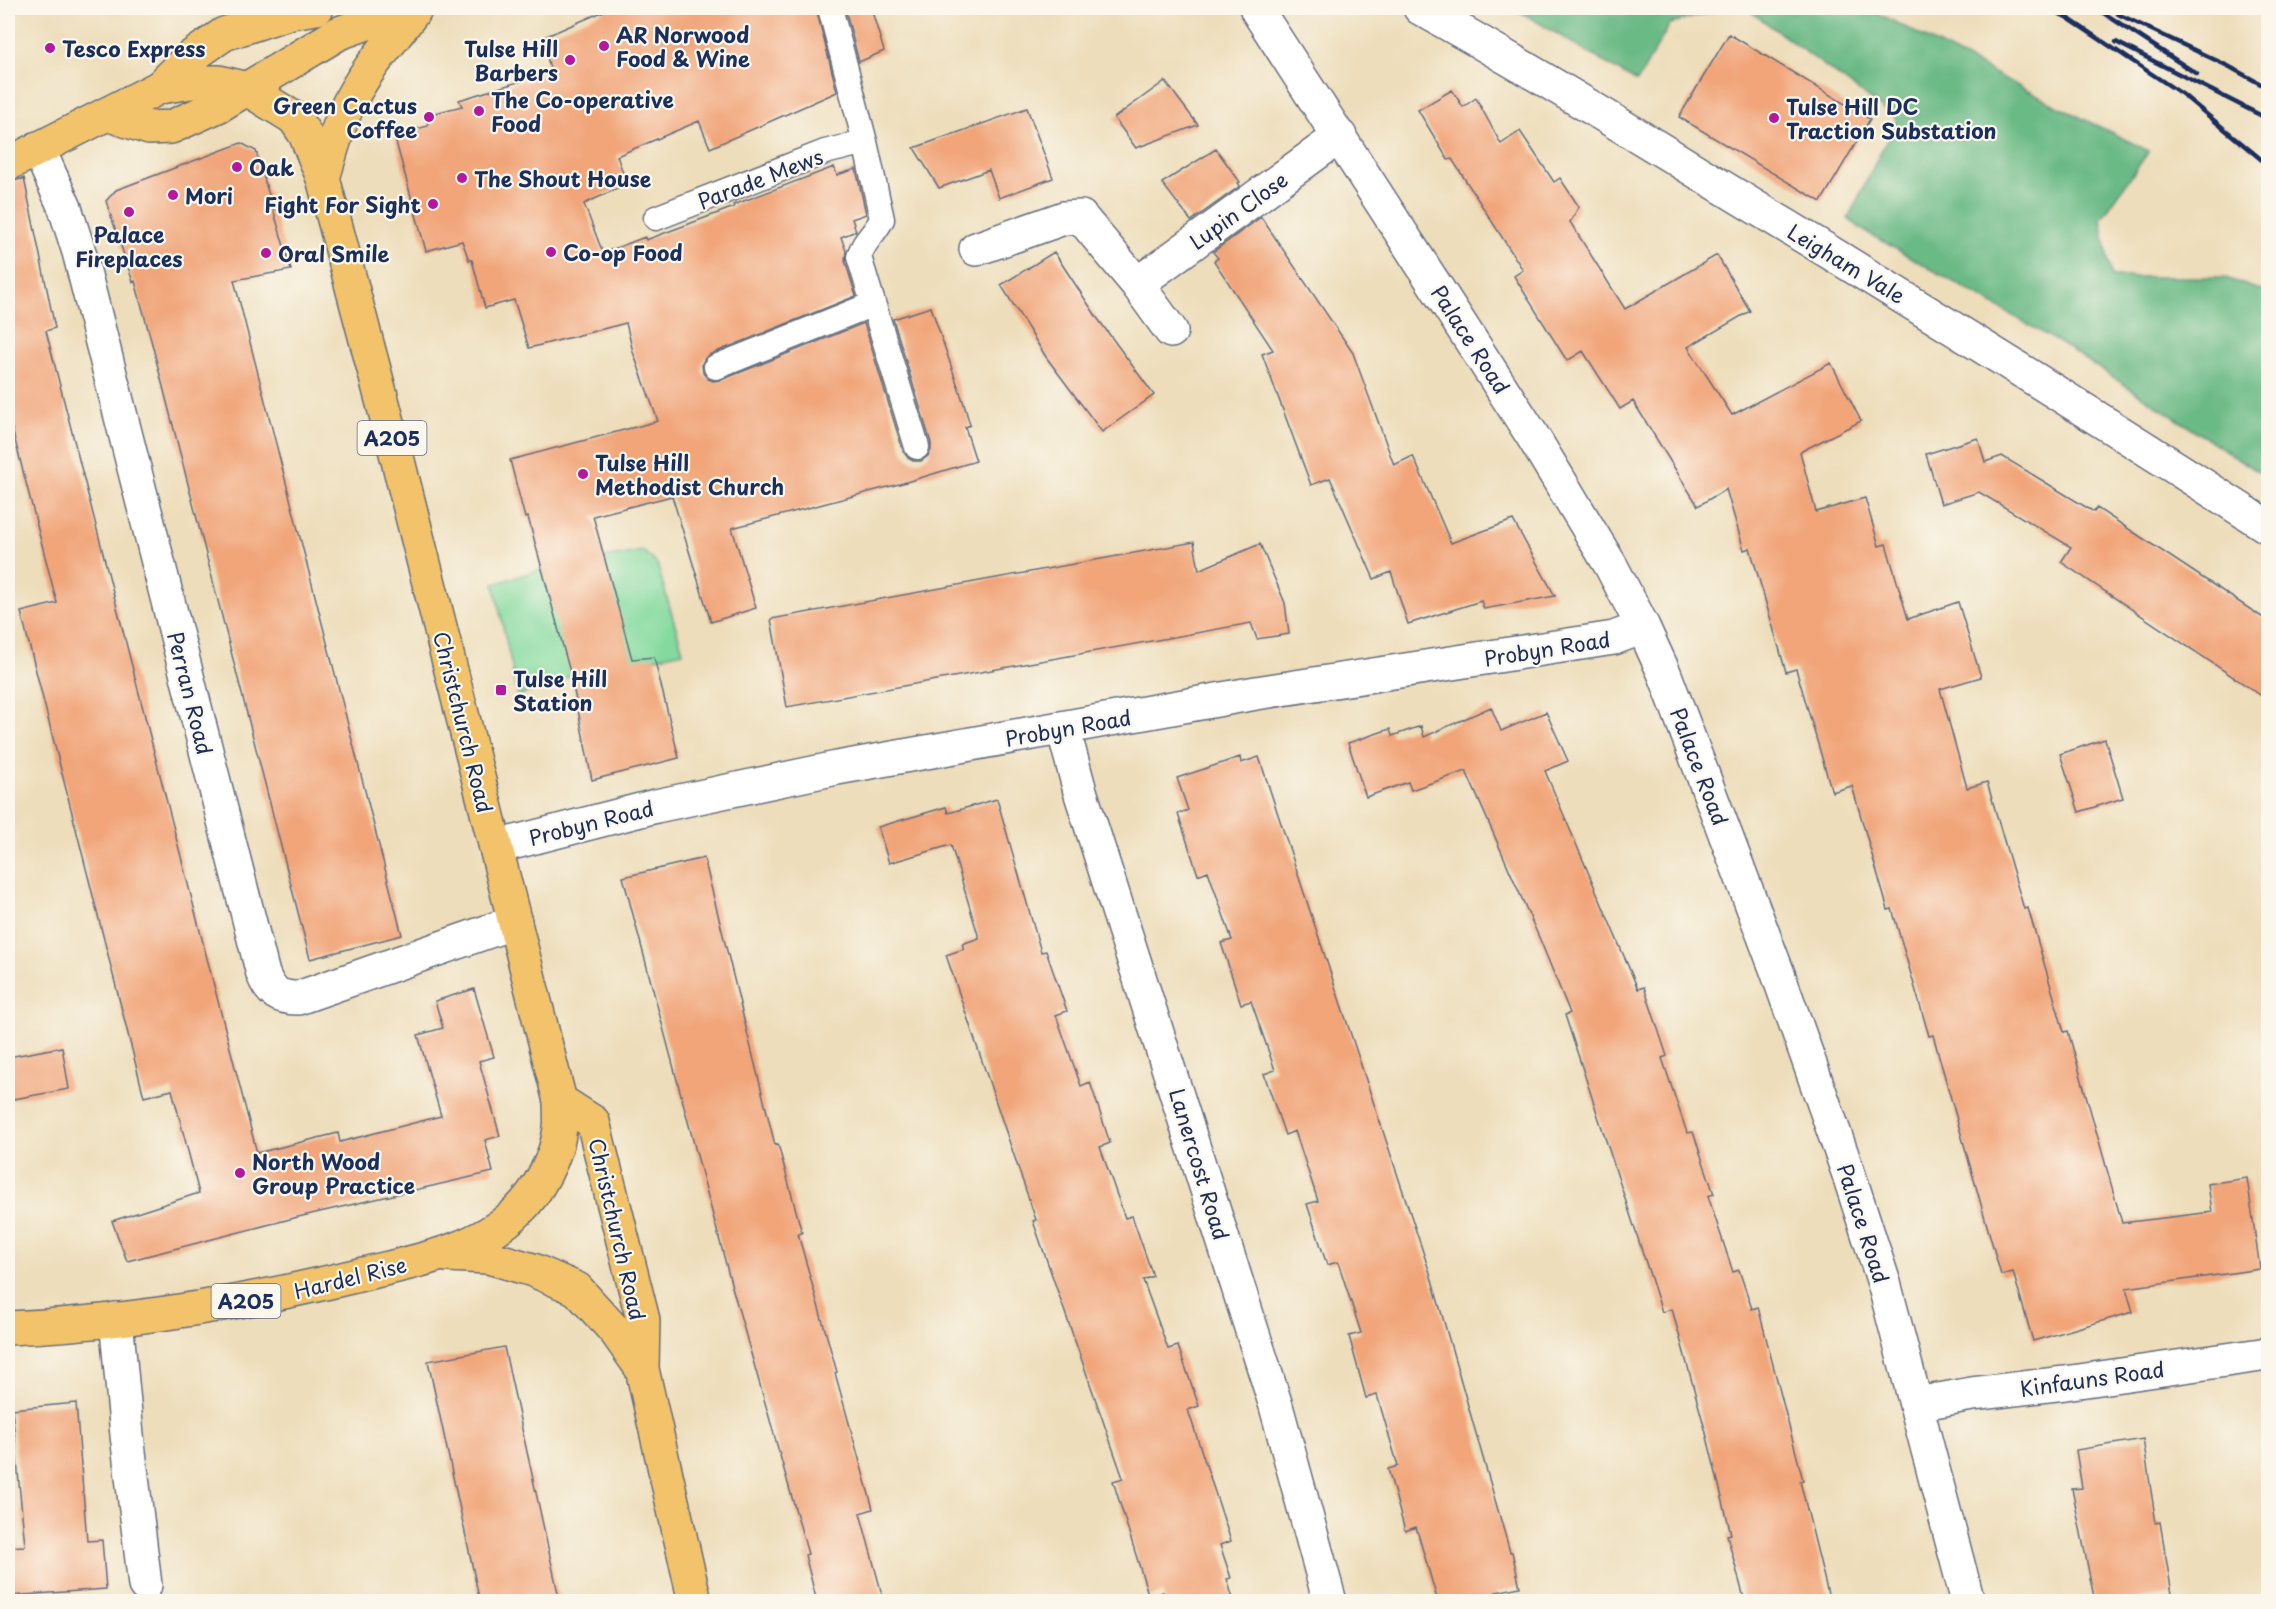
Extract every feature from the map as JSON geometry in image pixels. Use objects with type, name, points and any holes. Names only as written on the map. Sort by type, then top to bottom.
[{"type":"main road","points":[[160,87],[188,59],[224,34],[291,12],[317,8]]},
{"type":"main road","points":[[107,114],[149,128],[171,127],[220,105],[339,33],[410,8]]},
{"type":"main road","points":[[323,178],[340,122],[349,102],[366,73],[416,8]]},
{"type":"main road","name":"A205","points":[[8,164],[160,87],[192,82],[219,82],[248,89]]},
{"type":"main road","name":"Christchurch Road","points":[[248,89],[294,118],[305,134],[323,178],[560,1101],[593,1122],[643,1320],[642,1369],[695,1602]]},
{"type":"main road","name":"A205","points":[[441,1255],[494,1230],[518,1211],[540,1182],[553,1155],[560,1130],[560,1101]]},
{"type":"main road","name":"Christchurch Road","points":[[441,1255],[488,1257],[533,1270],[577,1289],[616,1332],[642,1369]]},
{"type":"main road","name":"Hardel Rise","points":[[8,1328],[116,1319],[255,1299],[441,1255]]},
{"type":"street","name":"Leigham Vale","points":[[1420,8],[1526,68],[2039,381],[2268,527]]},
{"type":"street","name":"Palace Road","points":[[1257,10],[1532,435],[1600,548],[1643,627],[1665,675],[1716,807],[1841,1150],[1884,1283],[1968,1602]]},
{"type":"street","name":"Lupin Close","points":[[1137,284],[1340,136]]},
{"type":"street","name":"Perran Road","points":[[38,148],[66,208],[79,252],[268,988],[286,998],[298,998],[515,922]]},
{"type":"street","points":[[976,249],[1064,218],[1081,217],[1137,284],[1171,331]]},
{"type":"street","name":"Probyn Road","points":[[496,847],[729,789],[837,768],[1256,693],[1614,638],[1643,627]]},
{"type":"street","name":"Lanercost Road","points":[[1062,728],[1276,1406],[1330,1602]]},
{"type":"street","points":[[116,1319],[145,1585]]},
{"type":"street","name":"Kinfauns Road","points":[[1917,1404],[1972,1394],[2268,1354]]},
{"type":"lane","points":[[830,8],[865,142],[882,219],[877,230],[862,245],[859,257],[917,447]]},
{"type":"lane","name":"Parade Mews","points":[[656,218],[825,152],[865,142]]},
{"type":"lane","points":[[716,367],[873,304]]},
{"type":"green space","points":[[1514,8],[1725,8],[1670,24],[1637,82]]},
{"type":"green space","points":[[1746,8],[1868,8],[2149,151],[2101,219],[2111,277],[2223,277],[2268,293],[2268,478],[2057,341],[1861,229],[1848,218],[1897,119]]},
{"type":"green space","points":[[643,551],[657,564],[683,652],[571,676],[518,696],[494,584],[542,569]]},
{"type":"building","points":[[611,8],[816,8],[837,92],[710,148],[699,121],[617,156],[627,184],[584,204],[603,253],[645,237],[646,240],[834,167],[837,175],[856,169],[866,214],[852,219],[856,231],[841,237],[846,251],[845,261],[856,296],[711,354],[702,364],[703,373],[713,381],[721,380],[864,323],[903,451],[913,461],[921,461],[928,456],[931,443],[893,319],[931,307],[964,404],[970,425],[965,427],[976,461],[903,483],[732,528],[756,608],[711,622],[672,496],[593,516],[632,659],[654,657],[679,758],[592,780],[571,676],[528,517],[525,518],[510,460],[658,421],[633,352],[626,323],[529,348],[514,300],[485,308],[472,260],[469,260],[462,241],[426,251],[394,135],[428,126],[427,115],[462,106],[459,100],[551,72],[542,38]]},
{"type":"building","points":[[845,8],[871,8],[884,51],[859,62]]},
{"type":"building","name":"Tulse Hill DC Traction Substation","points":[[1729,34],[1870,119],[1821,202],[1679,117]]},
{"type":"building","points":[[1165,81],[1198,125],[1136,148],[1114,118]]},
{"type":"building","points":[[1452,90],[1463,107],[1476,98],[1501,144],[1520,131],[1554,182],[1560,178],[1579,207],[1570,222],[1625,309],[1717,255],[1750,311],[1688,347],[1732,415],[1831,363],[1861,421],[1800,452],[1816,512],[1865,498],[1879,546],[1886,544],[1908,619],[1958,602],[1981,677],[1940,689],[1967,788],[1987,782],[2024,909],[2028,908],[2064,1032],[2068,1031],[2122,1223],[2212,1212],[2208,1184],[2247,1178],[2260,1269],[2126,1288],[2133,1312],[2033,1341],[2013,1272],[2001,1275],[1933,1035],[1929,1036],[1892,909],[1888,910],[1852,786],[1832,792],[1796,669],[1786,672],[1750,548],[1744,550],[1726,489],[1698,506],[1633,401],[1620,409],[1583,351],[1567,361],[1514,276],[1523,270],[1452,159],[1448,160],[1418,110]]},
{"type":"building","points":[[1027,108],[1053,178],[999,198],[989,170],[939,188],[914,148]]},
{"type":"building","points":[[241,143],[256,151],[291,270],[234,280],[402,935],[310,959],[151,340],[135,281],[133,282],[106,201],[116,190]]},
{"type":"building","points":[[1216,149],[1240,182],[1238,183],[1240,186],[1191,221],[1162,183]]},
{"type":"building","points":[[24,178],[55,328],[46,331],[257,1153],[338,1133],[340,1142],[441,1116],[418,1035],[443,1028],[435,1001],[474,989],[494,1057],[479,1061],[500,1136],[485,1140],[493,1172],[298,1217],[127,1261],[112,1221],[199,1193],[172,1090],[144,1097],[21,612],[57,603],[8,413],[8,183]]},
{"type":"building","points":[[1261,217],[1353,353],[1394,465],[1413,456],[1451,543],[1513,520],[1555,596],[1484,609],[1481,601],[1408,624],[1391,572],[1374,579],[1330,478],[1311,485],[1262,354],[1273,350],[1214,261],[1218,258],[1213,252]]},
{"type":"building","points":[[1054,252],[1098,319],[1154,395],[1102,432],[1046,357],[1001,285]]},
{"type":"building","points":[[1978,438],[1985,462],[2002,456],[2094,512],[2097,508],[2268,621],[2268,700],[2061,562],[2071,547],[1979,492],[1941,504],[1926,454]]},
{"type":"building","points":[[1194,542],[1199,570],[1260,544],[1285,603],[1289,634],[1257,639],[1251,623],[787,707],[771,619]]},
{"type":"building","points":[[1491,707],[1501,731],[1546,712],[1568,761],[1545,771],[1638,989],[1644,987],[1667,1056],[1662,1058],[1687,1133],[1693,1132],[1714,1194],[1708,1196],[1733,1272],[1739,1270],[1752,1309],[1758,1307],[1803,1480],[1800,1481],[1830,1602],[1745,1602],[1727,1535],[1731,1534],[1706,1433],[1672,1309],[1662,1312],[1565,1015],[1570,1013],[1466,771],[1411,790],[1408,782],[1366,797],[1348,743],[1390,729],[1392,736],[1421,726],[1424,737]]},
{"type":"building","points":[[2105,739],[2123,798],[2079,812],[2060,754]]},
{"type":"building","points":[[1240,757],[1241,763],[1259,757],[1430,1273],[1510,1552],[1512,1552],[1520,1587],[1496,1592],[1498,1602],[1438,1602],[1416,1527],[1405,1531],[1388,1469],[1398,1466],[1377,1395],[1366,1398],[1349,1336],[1361,1333],[1338,1262],[1327,1265],[1307,1204],[1318,1201],[1295,1131],[1285,1135],[1264,1074],[1275,1070],[1251,1001],[1241,1004],[1221,943],[1232,940],[1208,871],[1198,875],[1178,814],[1188,810],[1177,778]]},
{"type":"building","points":[[997,799],[1041,952],[1046,951],[1067,1011],[1056,1015],[1081,1086],[1090,1082],[1110,1143],[1100,1147],[1125,1218],[1132,1216],[1153,1276],[1143,1280],[1168,1349],[1178,1346],[1199,1406],[1188,1410],[1231,1541],[1220,1545],[1231,1578],[1227,1579],[1234,1602],[1165,1602],[1163,1592],[1149,1597],[1113,1481],[1123,1478],[1033,1221],[1036,1220],[946,955],[964,949],[962,944],[979,938],[951,845],[889,863],[878,827],[946,807],[948,813]]},
{"type":"building","points":[[704,858],[775,1145],[778,1144],[802,1233],[798,1234],[873,1509],[860,1513],[884,1602],[817,1602],[805,1555],[808,1554],[731,1283],[623,877]]},
{"type":"building","points":[[62,1047],[69,1089],[8,1100],[8,1057]]},
{"type":"building","points":[[504,1347],[560,1602],[480,1602],[428,1361]]},
{"type":"building","points":[[76,1403],[87,1541],[102,1540],[106,1589],[9,1596],[8,1547],[25,1546],[12,1409]]},
{"type":"building","points":[[2143,1439],[2156,1523],[2160,1522],[2172,1594],[2122,1602],[2095,1602],[2072,1489],[2082,1488],[2076,1450]]},
{"type":"railway","points":[[2048,8],[2070,19]]},
{"type":"railway","points":[[2096,8],[2197,74]]},
{"type":"railway","points":[[2118,14],[2228,66],[2268,88]]},
{"type":"railway","points":[[2063,15],[2182,94],[2268,165]]},
{"type":"railway","points":[[2116,42],[2268,119]]},
{"type":"place","name":"AR Norwood Food & Wine","points":[[604,46]]},
{"type":"place","name":"Tesco Express","points":[[50,48]]},
{"type":"place","name":"Tulse Hill Barbers","points":[[570,60]]},
{"type":"place","name":"The Co-operative Food","points":[[479,111]]},
{"type":"place","name":"Green Cactus Coffee","points":[[429,117]]},
{"type":"place","name":"Tulse Hill DC Traction Substation","points":[[1774,118]]},
{"type":"place","name":"Oak","points":[[237,167]]},
{"type":"place","name":"The Shout House","points":[[462,178]]},
{"type":"place","name":"Mori","points":[[173,195]]},
{"type":"place","name":"Fight For Sight","points":[[433,204]]},
{"type":"place","name":"Palace Fireplaces","points":[[129,212]]},
{"type":"place","name":"Co-op Food","points":[[551,252]]},
{"type":"place","name":"Oral Smile","points":[[266,253]]},
{"type":"place","name":"Tulse Hill Methodist Church","points":[[583,474]]},
{"type":"place","name":"Tulse Hill Station","points":[[501,690]]},
{"type":"place","name":"North Wood Group Practice","points":[[240,1173]]}]
